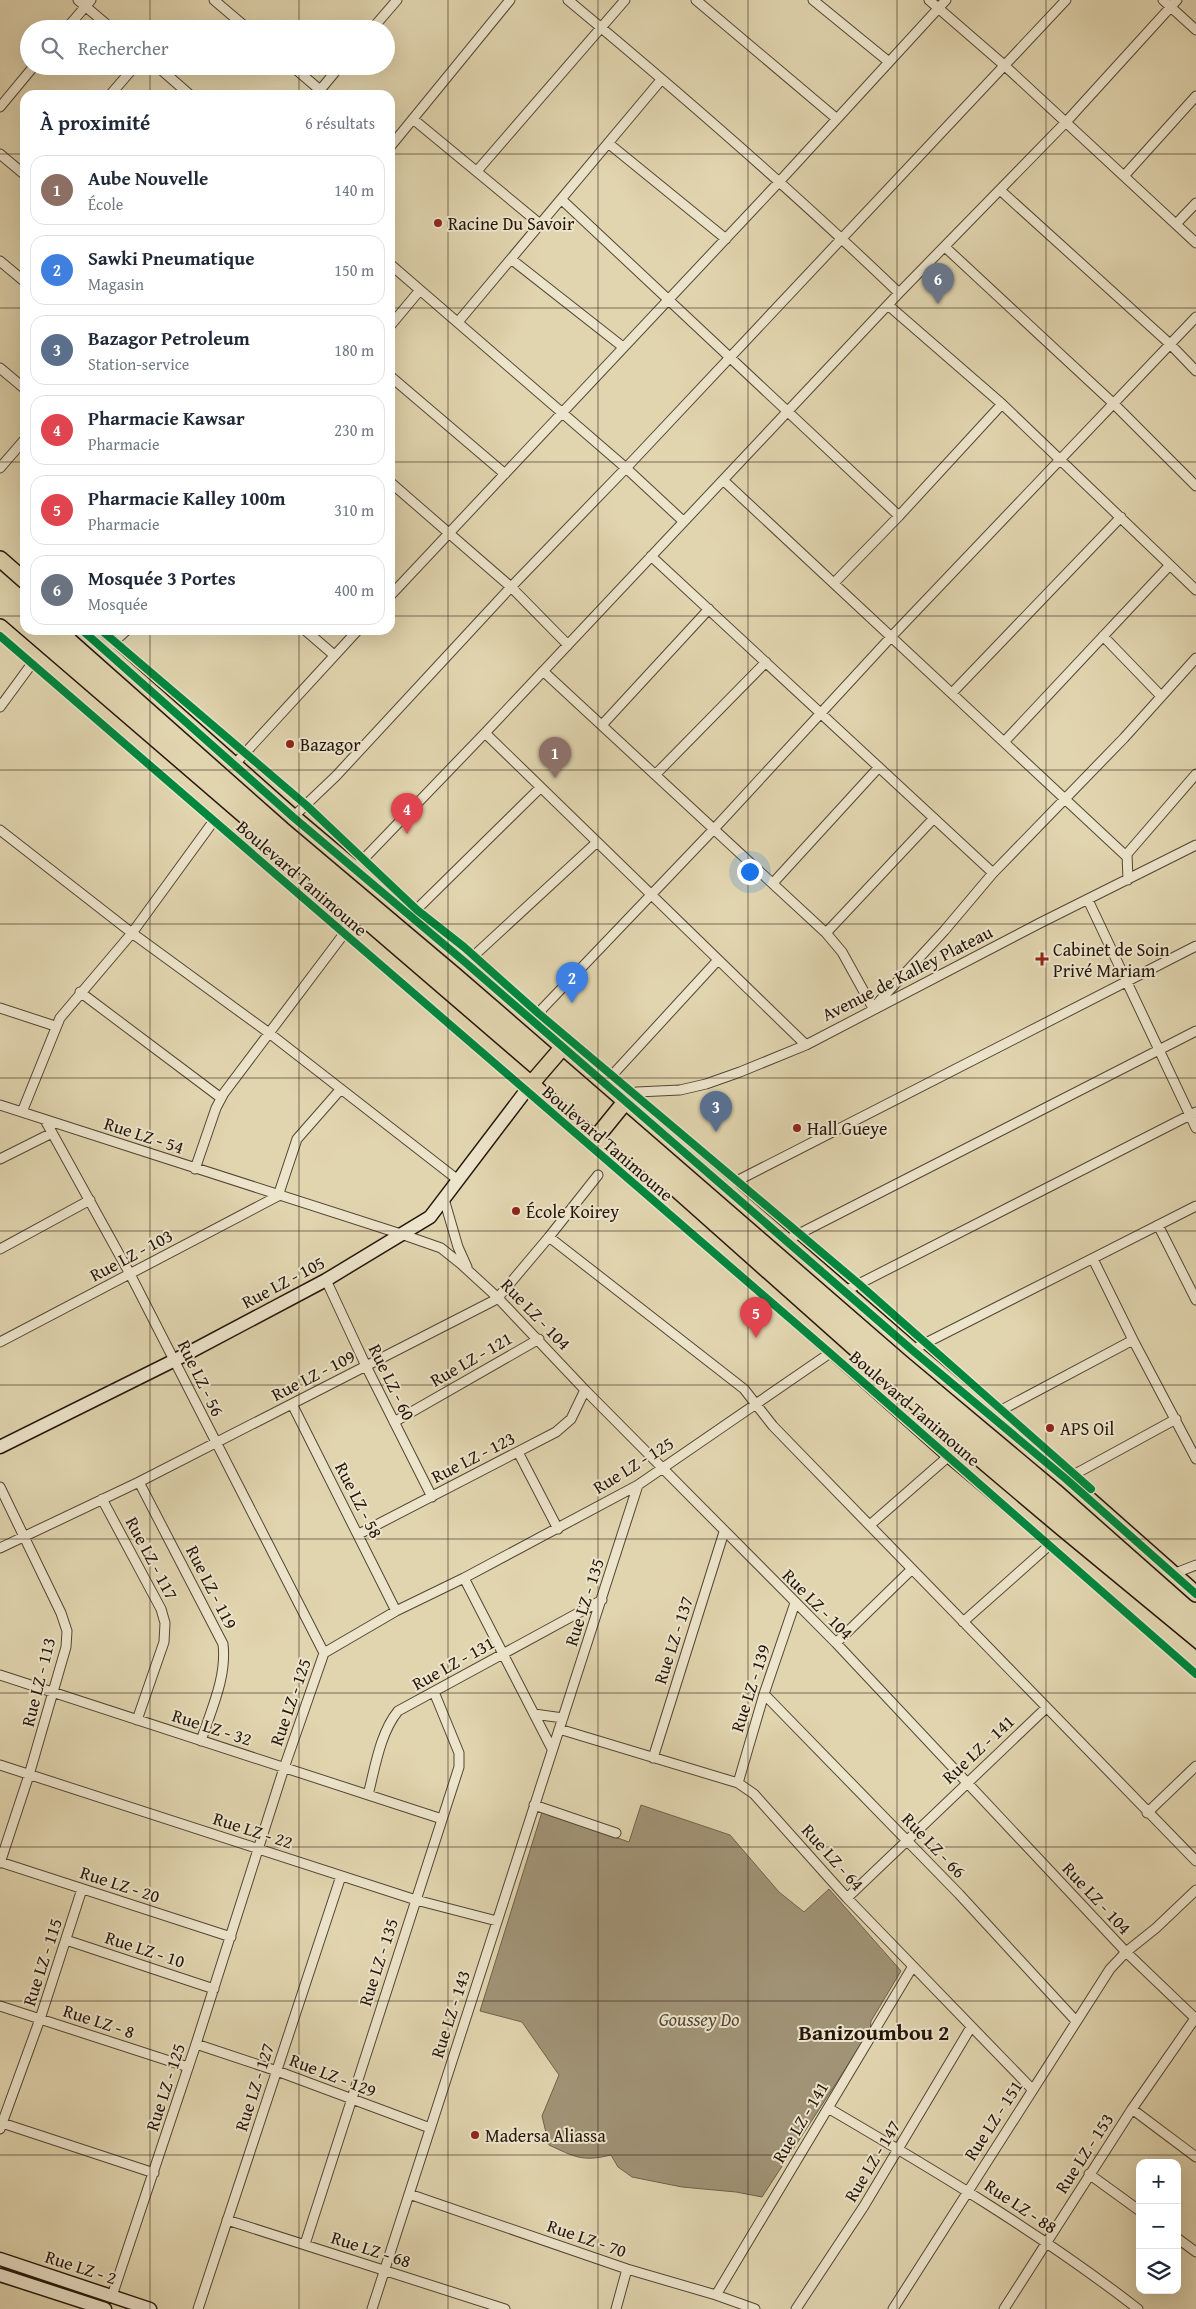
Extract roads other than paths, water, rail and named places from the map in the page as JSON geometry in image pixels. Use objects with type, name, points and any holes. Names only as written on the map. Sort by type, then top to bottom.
[{"type":"main road","points":[[0,559],[20,577]]},
{"type":"main road","name":"Boulevard Tanimoune","points":[[0,626],[595,1139],[950,1454],[1196,1660]]},
{"type":"main road","points":[[88,635],[293,817],[466,963],[562,1048],[787,1240],[844,1292],[992,1415],[1196,1594]]},
{"type":"main road","points":[[531,1084],[562,1048]]},
{"type":"main road","name":"Rue LZ - 105","points":[[0,1447],[174,1360],[326,1280],[430,1216],[531,1084]]},
{"type":"main road","points":[[595,1139],[625,1102]]},
{"type":"main road","name":"Rue LZ - 2","points":[[0,2259],[150,2309]]},
{"type":"main road","name":"Rue LZ - 2","points":[[0,2275],[105,2309]]},
{"type":"street","points":[[78,0],[88,3],[104,20]]},
{"type":"street","points":[[214,0],[237,20]]},
{"type":"street","points":[[380,20],[397,0]]},
{"type":"street","points":[[395,141],[510,0]]},
{"type":"street","points":[[568,0],[779,182],[841,237],[899,293]]},
{"type":"street","points":[[477,171],[625,0]]},
{"type":"street","points":[[814,0],[889,62]]},
{"type":"street","points":[[929,0],[1004,65],[1196,242]]},
{"type":"street","points":[[395,591],[726,239],[946,0]]},
{"type":"street","points":[[293,817],[336,776],[511,587],[626,468],[841,237],[1066,0]]},
{"type":"street","points":[[1163,0],[1174,4],[1196,30]]},
{"type":"street","points":[[702,2],[837,119]]},
{"type":"street","points":[[74,20],[88,3]]},
{"type":"street","points":[[355,868],[485,734],[899,293],[1066,122],[1174,4]]},
{"type":"street","points":[[0,107],[27,75]]},
{"type":"street","points":[[114,90],[127,75]]},
{"type":"street","points":[[167,75],[184,90]]},
{"type":"street","points":[[301,75],[316,90]]},
{"type":"street","points":[[320,90],[332,75]]},
{"type":"street","points":[[458,322],[661,80]]},
{"type":"street","points":[[1124,176],[1196,96]]},
{"type":"street","points":[[413,119],[540,224]]},
{"type":"street","points":[[608,143],[726,239]]},
{"type":"street","points":[[0,154],[20,170]]},
{"type":"street","points":[[1000,190],[1170,344],[1196,371]]},
{"type":"street","points":[[561,199],[899,516]]},
{"type":"street","points":[[1176,224],[1196,204]]},
{"type":"street","points":[[945,247],[1114,404],[1196,486]]},
{"type":"street","points":[[511,259],[623,347]]},
{"type":"street","points":[[0,261],[20,278]]},
{"type":"street","points":[[395,268],[626,468],[683,521]]},
{"type":"street","points":[[395,320],[420,290]]},
{"type":"street","points":[[888,305],[1002,404],[1196,590]]},
{"type":"street","points":[[532,1022],[540,1011],[714,829],[891,637],[1196,317]]},
{"type":"street","points":[[0,368],[20,385]]},
{"type":"street","points":[[395,380],[505,474]]},
{"type":"street","points":[[834,583],[899,516],[1002,404]]},
{"type":"street","points":[[0,468],[20,445]]},
{"type":"street","points":[[723,480],[1126,856],[1128,880]]},
{"type":"street","points":[[395,486],[511,587],[568,645]]},
{"type":"street","points":[[952,694],[1120,517]]},
{"type":"street","points":[[651,556],[993,873]]},
{"type":"street","points":[[1004,742],[1169,566]]},
{"type":"street","points":[[602,725],[709,609]]},
{"type":"street","points":[[106,650],[122,635]]},
{"type":"street","points":[[311,635],[334,655]]},
{"type":"street","points":[[234,765],[353,635]]},
{"type":"street","points":[[1103,636],[1161,696]]},
{"type":"street","points":[[0,707],[36,658]]},
{"type":"street","points":[[543,671],[826,933],[842,952],[873,1008],[993,873],[1065,799],[1196,658]]},
{"type":"street","points":[[656,774],[766,662]]},
{"type":"street","points":[[485,734],[806,1045]]},
{"type":"street","points":[[773,883],[879,767]]},
{"type":"street","points":[[1126,856],[1196,774]]},
{"type":"street","points":[[410,916],[540,788]]},
{"type":"street","points":[[22,1112],[55,1026],[80,992],[132,933],[218,815]]},
{"type":"street","points":[[826,933],[934,818]]},
{"type":"street","points":[[0,830],[132,933],[269,1033],[458,1180]]},
{"type":"street","points":[[466,963],[596,843]]},
{"type":"street","name":"Avenue de Kalley Plateau","points":[[625,1102],[636,1092],[680,1090],[706,1084],[806,1045],[873,1008],[1196,846]]},
{"type":"street","points":[[1088,900],[1158,1050],[1193,1114],[1196,1128]]},
{"type":"street","points":[[195,1169],[221,1098],[349,928]]},
{"type":"street","points":[[725,1187],[1196,946]]},
{"type":"street","points":[[605,1083],[718,960]]},
{"type":"street","points":[[80,992],[221,1098]]},
{"type":"street","points":[[0,1008],[55,1026]]},
{"type":"street","points":[[787,1240],[1196,1031]]},
{"type":"street","points":[[278,1196],[297,1140],[340,1090]]},
{"type":"street","name":"Rue LZ - 54","points":[[0,1105],[401,1234]]},
{"type":"street","points":[[844,1292],[1193,1114]]},
{"type":"street","name":"Rue LZ - 56","points":[[45,1120],[130,1274],[324,1653]]},
{"type":"street","points":[[0,1160],[52,1132]]},
{"type":"street","name":"Rue LZ - 109","points":[[0,1548],[139,1482],[498,1297],[550,1237],[598,1175]]},
{"type":"street","name":"Rue LZ - 103","points":[[0,1342],[278,1196]]},
{"type":"street","points":[[444,1199],[458,1247],[469,1270]]},
{"type":"street","points":[[0,1248],[90,1200]]},
{"type":"street","points":[[912,1350],[1196,1206]]},
{"type":"street","points":[[1158,1225],[1196,1300]]},
{"type":"street","name":"Rue LZ - 104","points":[[401,1234],[441,1248],[469,1270],[498,1297],[585,1390],[663,1467],[795,1604],[836,1643],[1126,1952],[1196,2018]]},
{"type":"street","points":[[550,1237],[744,1389],[773,1426],[1196,1861]]},
{"type":"street","points":[[1093,1259],[1132,1340],[1196,1459]]},
{"type":"street","name":"Rue LZ - 60","points":[[326,1280],[366,1366],[432,1496]]},
{"type":"street","name":"Rue LZ - 121","points":[[394,1422],[539,1340]]},
{"type":"street","points":[[992,1415],[1132,1340]]},
{"type":"street","name":"Rue LZ - 125","points":[[112,2296],[231,1937],[284,1768],[324,1653],[396,1611],[464,1578],[638,1485],[833,1351]]},
{"type":"street","name":"Rue LZ - 123","points":[[359,1534],[565,1426],[577,1409],[585,1390]]},
{"type":"street","name":"Rue LZ - 58","points":[[292,1404],[359,1534],[396,1611]]},
{"type":"street","points":[[1066,1479],[1176,1419]]},
{"type":"street","points":[[518,1452],[558,1529]]},
{"type":"street","points":[[870,1525],[950,1454]]},
{"type":"street","name":"Rue LZ - 119","points":[[139,1482],[223,1644],[225,1660],[222,1676],[202,1741]]},
{"type":"street","name":"Rue LZ - 135","points":[[559,1729],[638,1485]]},
{"type":"street","name":"Rue LZ - 113","points":[[0,1487],[61,1613],[67,1631],[66,1647],[54,1693],[0,1862]]},
{"type":"street","name":"Rue LZ - 117","points":[[102,1499],[161,1609],[165,1623],[164,1642],[137,1720]]},
{"type":"street","name":"Rue LZ - 137","points":[[653,1758],[724,1532]]},
{"type":"street","points":[[963,1622],[1053,1542]]},
{"type":"street","points":[[1174,1574],[1196,1565]]},
{"type":"street","points":[[836,1643],[911,1570]]},
{"type":"street","points":[[464,1578],[552,1749]]},
{"type":"street","name":"Rue LZ - 131","points":[[368,1795],[391,1719],[398,1711],[602,1600]]},
{"type":"street","name":"Rue LZ - 139","points":[[738,1783],[764,1694],[795,1604]]},
{"type":"street","name":"Rue LZ - 32","points":[[0,1675],[442,1819]]},
{"type":"street","name":"Rue LZ - 135","points":[[305,2244],[459,1767],[459,1753],[434,1692]]},
{"type":"street","name":"Rue LZ - 66","points":[[764,1694],[907,1841],[1076,2021]]},
{"type":"street","name":"Rue LZ - 141","points":[[847,1898],[966,1782],[1046,1708]]},
{"type":"street","points":[[534,1714],[563,1718]]},
{"type":"street","name":"Rue LZ - 64","points":[[559,1729],[738,1783],[766,1806],[847,1898],[1032,2089]]},
{"type":"street","name":"Rue LZ - 143","points":[[372,2309],[559,1729]]},
{"type":"street","name":"Rue LZ - 22","points":[[0,1765],[416,1900],[497,1921]]},
{"type":"street","points":[[1147,1812],[1196,1766]]},
{"type":"street","points":[[534,1805],[616,1833]]},
{"type":"street","name":"Rue LZ - 20","points":[[0,1862],[231,1937]]},
{"type":"street","name":"Rue LZ - 127","points":[[198,2309],[341,1876]]},
{"type":"street","name":"Rue LZ - 115","points":[[1,2126],[40,2019],[82,1889]]},
{"type":"street","name":"Rue LZ - 151","points":[[893,2309],[967,2190],[1110,1969],[1126,1952],[1156,1928],[1196,1890]]},
{"type":"street","name":"Rue LZ - 10","points":[[66,1940],[214,1989]]},
{"type":"street","name":"Rue LZ - 141","points":[[716,2295],[913,1966]]},
{"type":"street","name":"Rue LZ - 8","points":[[0,2006],[188,2067]]},
{"type":"street","name":"Rue LZ - 153","points":[[1004,2309],[1089,2174],[1196,2018]]},
{"type":"street","name":"Rue LZ - 147","points":[[796,2309],[864,2206],[971,2027]]},
{"type":"street","name":"Rue LZ - 129","points":[[196,2044],[277,2071],[430,2128]]},
{"type":"street","name":"Rue LZ - 88","points":[[828,2108],[967,2190],[1045,2242],[1138,2309]]},
{"type":"street","points":[[1132,2109],[1196,2157]]},
{"type":"street","points":[[1,2126],[154,2173]]},
{"type":"street","points":[[1089,2174],[1136,2208]]},
{"type":"street","name":"Rue LZ - 70","points":[[409,2194],[627,2269],[716,2295],[755,2309]]},
{"type":"street","name":"Rue LZ - 68","points":[[228,2220],[505,2309]]},
{"type":"street","points":[[1181,2241],[1196,2252]]},
{"type":"street","points":[[616,2309],[627,2269]]},
{"type":"street","points":[[1120,2309],[1126,2300]]},
{"type":"water","name":"Goussey Do","points":[[641,1805],[730,1835],[779,1892],[804,1912],[829,1889],[901,1971],[871,2021],[870,2031],[762,2197],[736,2192],[682,2187],[632,2177],[618,2167],[611,2155],[585,2158],[566,2153],[549,2145],[542,2116],[559,2075],[522,2022],[480,2011],[542,1812],[629,1842]]},
{"type":"place","name":"Racine Du Savoir","points":[[438,223]]},
{"type":"place","name":"Mosquée 3 Portes","points":[[938,304]]},
{"type":"place","name":"Bazagor","points":[[290,744]]},
{"type":"place","name":"Aube Nouvelle","points":[[555,778]]},
{"type":"place","name":"Pharmacie Kawsar","points":[[407,834]]},
{"type":"place","name":"Cabinet de Soin Privé Mariam","points":[[1042,959]]},
{"type":"place","name":"Sawki Pneumatique","points":[[572,1003]]},
{"type":"place","name":"Hall Gueye","points":[[797,1128]]},
{"type":"place","name":"Bazagor Petroleum","points":[[716,1132]]},
{"type":"place","name":"École Koirey","points":[[516,1211]]},
{"type":"place","name":"Pharmacie Kalley 100m","points":[[756,1338]]},
{"type":"place","name":"APS Oil","points":[[1050,1428]]},
{"type":"place","name":"Madersa Aliassa","points":[[475,2135]]},
{"type":"district","name":"Banizoumbou 2","points":[[874,2032]]}]
